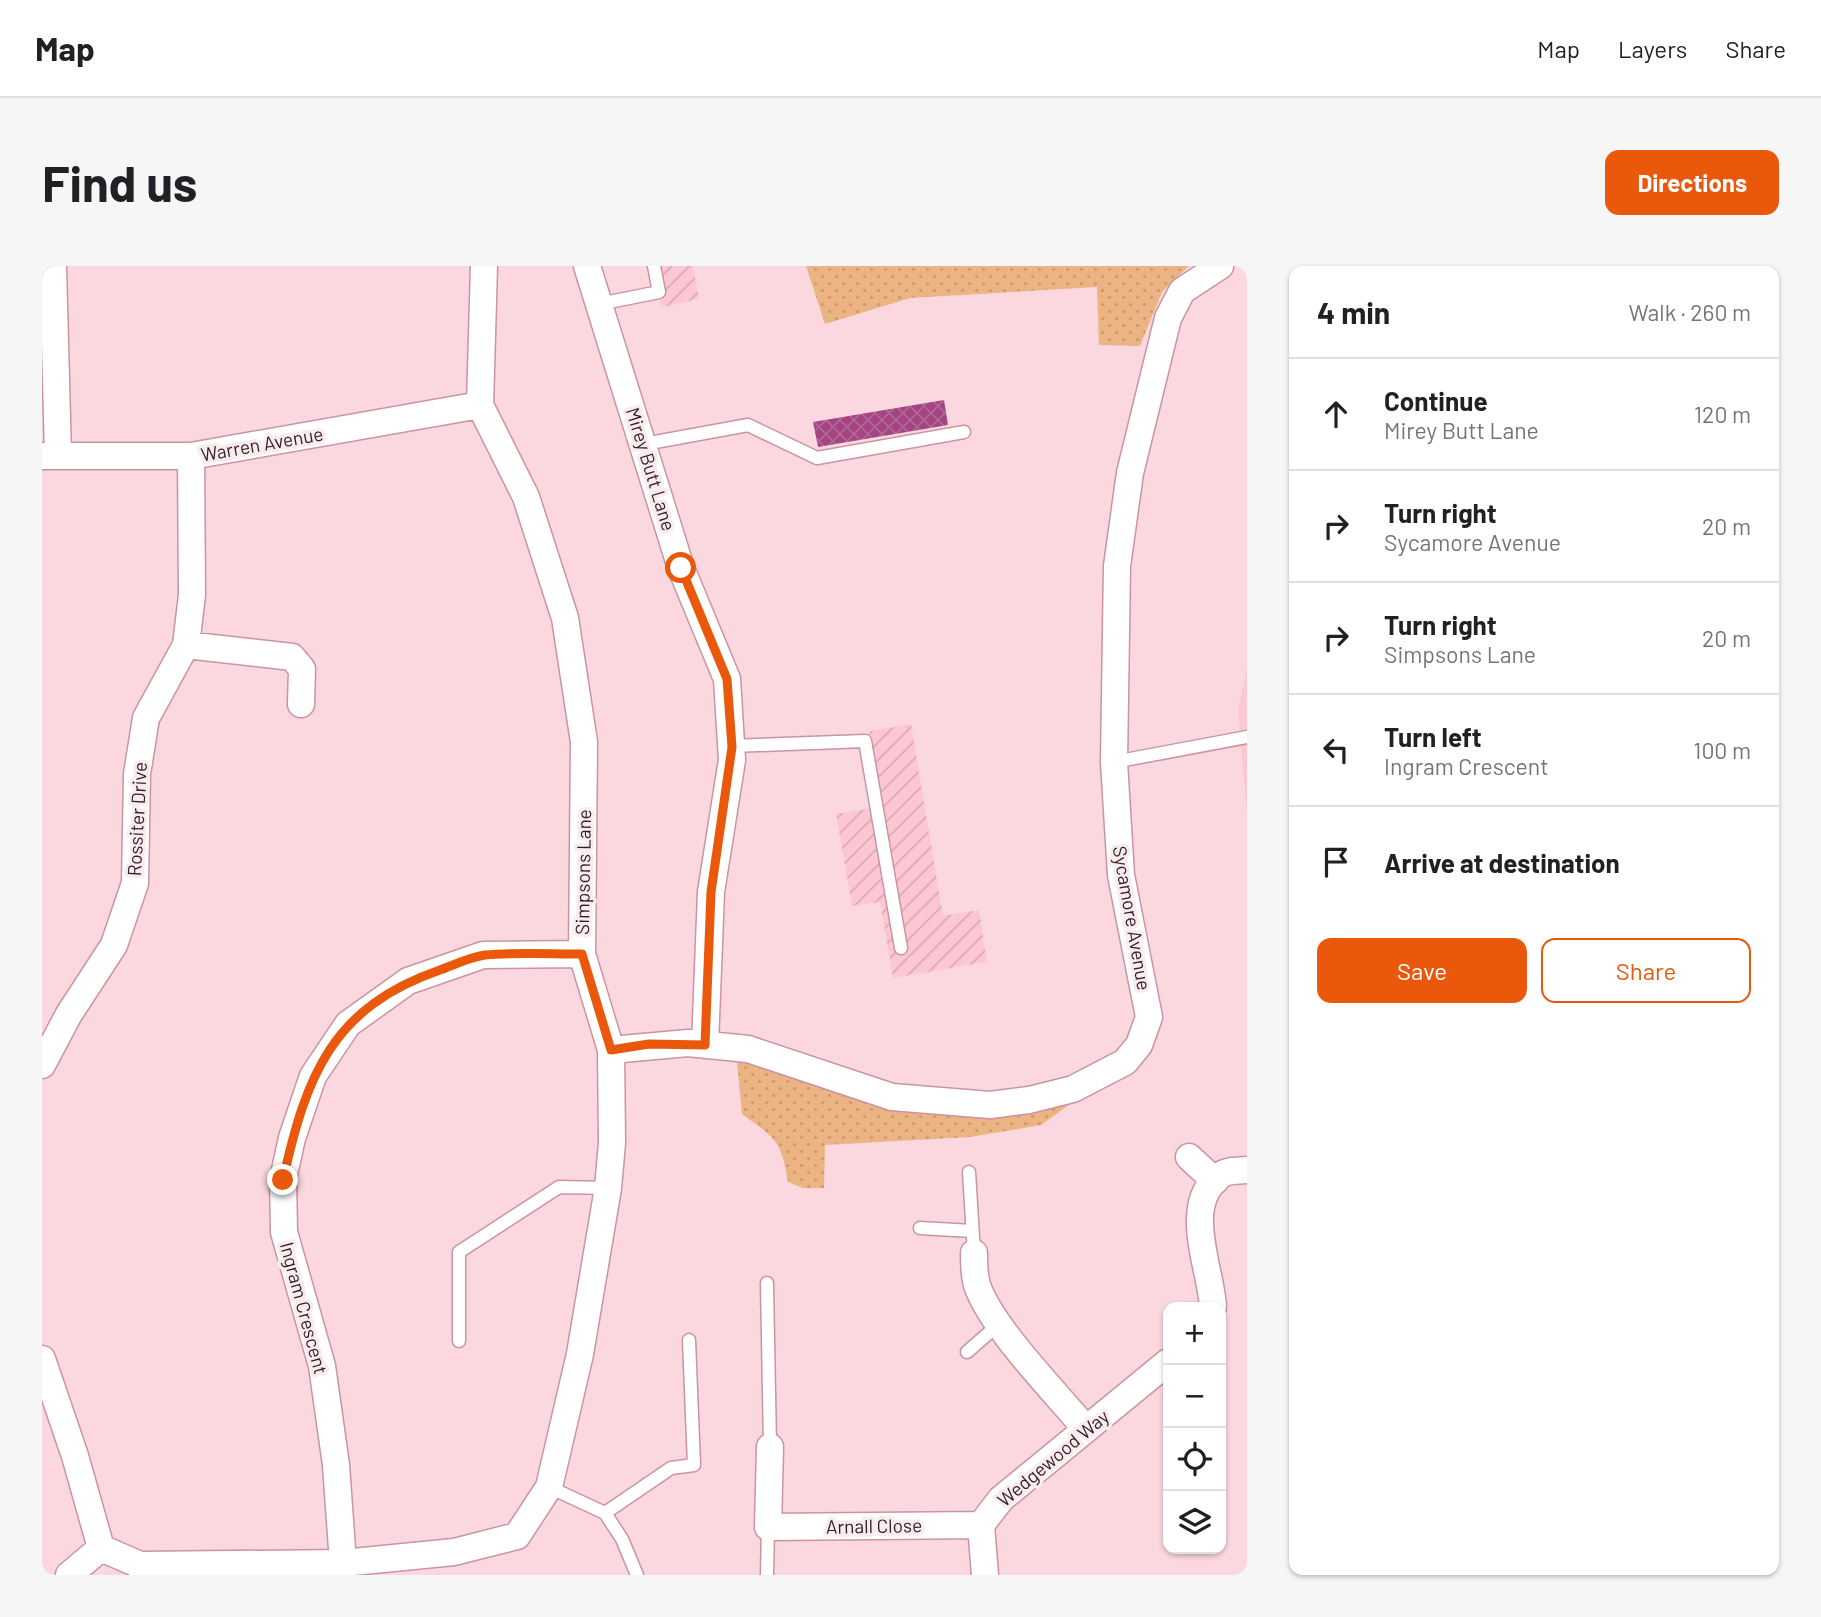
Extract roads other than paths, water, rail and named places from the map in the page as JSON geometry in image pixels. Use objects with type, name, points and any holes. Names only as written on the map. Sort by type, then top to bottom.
[{"type":"street","points":[[50,456],[53,266]]},
{"type":"street","name":"Simpsons Lane","points":[[484,266],[480,405],[526,497],[565,618],[584,742],[582,954],[611,1050],[612,1143],[608,1188],[580,1354],[549,1487]]},
{"type":"street","name":"Mirey Butt Lane","points":[[587,266],[681,568],[727,679],[732,747],[711,892],[705,1045]]},
{"type":"street","name":"Sycamore Avenue","points":[[611,1050],[649,1044],[748,1049],[892,1097],[990,1105],[1030,1100],[1073,1089],[1125,1062],[1139,1045],[1149,1017],[1121,875],[1114,762],[1114,595],[1130,472],[1168,318],[1182,291],[1220,266]]},
{"type":"street","name":"Warren Avenue","points":[[50,456],[191,456],[480,405]]},
{"type":"street","name":"Rossiter Drive","points":[[42,1065],[69,1014],[114,945],[135,883],[137,774],[146,718],[186,645],[192,595],[191,456]]},
{"type":"street","points":[[186,645],[292,657],[302,668],[301,704]]},
{"type":"street","name":"Ingram Crescent","points":[[343,1563],[336,1465],[322,1366],[284,1231],[283,1180],[292,1138],[313,1076],[348,1024],[408,981],[483,955],[582,954]]},
{"type":"street","points":[[1189,1157],[1215,1181]]},
{"type":"street","points":[[1212,1302],[1199,1208],[1207,1188],[1222,1173],[1247,1170]]},
{"type":"street","points":[[973,1242],[976,1282],[999,1324],[1086,1429]]},
{"type":"street","name":"Wedgewood Way","points":[[981,1525],[1001,1499],[1164,1365]]},
{"type":"street","points":[[44,1374],[75,1456],[101,1548]]},
{"type":"street","points":[[768,1527],[770,1447]]},
{"type":"street","points":[[101,1548],[139,1565],[343,1563],[454,1552],[517,1536],[549,1487]]},
{"type":"street","points":[[981,1525],[985,1575]]},
{"type":"street","name":"Arnall Close","points":[[768,1527],[981,1525]]},
{"type":"street","points":[[69,1575],[101,1548]]},
{"type":"lane","points":[[599,304],[659,292],[654,266]]},
{"type":"lane","points":[[644,444],[748,425],[817,458],[964,432]]},
{"type":"lane","points":[[1114,762],[1247,737]]},
{"type":"lane","points":[[732,747],[865,741],[901,948]]},
{"type":"lane","points":[[919,1228],[973,1242],[968,1172]]},
{"type":"lane","points":[[460,1341],[459,1252],[559,1187],[608,1188]]},
{"type":"lane","points":[[767,1283],[770,1447]]},
{"type":"lane","points":[[967,1352],[999,1324]]},
{"type":"lane","points":[[605,1513],[671,1468],[694,1465],[689,1340]]},
{"type":"lane","points":[[549,1487],[605,1513],[622,1539],[637,1575]]},
{"type":"lane","points":[[766,1575],[768,1527]]}]
